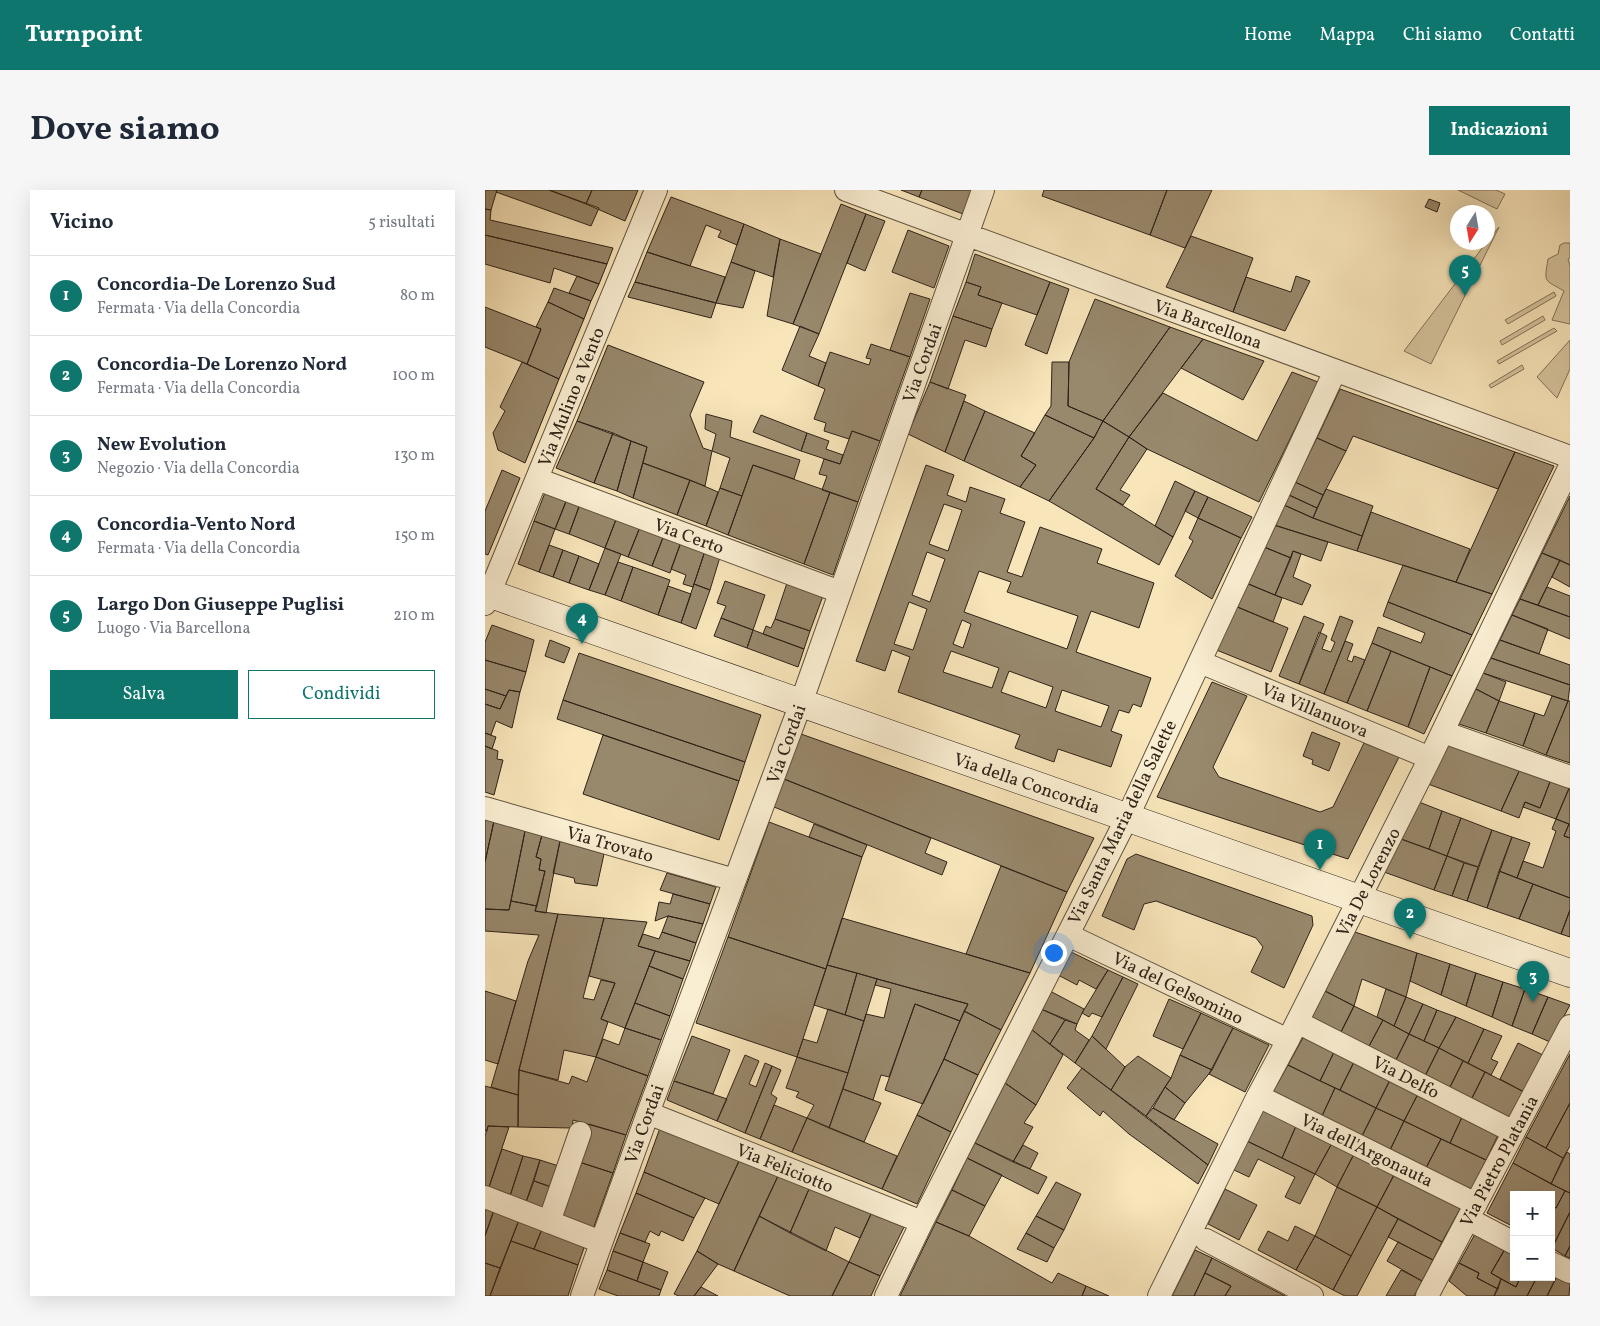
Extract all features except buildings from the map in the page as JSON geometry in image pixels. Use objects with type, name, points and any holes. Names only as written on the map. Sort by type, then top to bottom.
[{"type":"main road","name":"Via della Concordia","points":[[487,597],[801,703],[1570,973]]},
{"type":"street","name":"Via Mulino a Vento","points":[[487,597],[656,190]]},
{"type":"street","name":"Via Barcellona","points":[[846,190],[1570,457]]},
{"type":"street","name":"Via Cordai","points":[[588,1294],[601,1242],[801,703],[983,190]]},
{"type":"street","name":"Via Santa Maria della Salette","points":[[886,1296],[921,1222],[1127,818],[1335,370]]},
{"type":"street","name":"Via De Lorenzo","points":[[1159,1296],[1258,1096],[1293,1031],[1443,732],[1570,466]]},
{"type":"street","name":"Via Certo","points":[[537,479],[840,592]]},
{"type":"street","name":"Via Villanuova","points":[[1200,662],[1430,758]]},
{"type":"street","points":[[1443,732],[1570,777]]},
{"type":"street","name":"Via Trovato","points":[[485,808],[735,880]]},
{"type":"street","name":"Via del Gelsomino","points":[[1067,935],[1293,1031]]},
{"type":"street","name":"Via Pietro Platania","points":[[1427,1296],[1570,1026]]},
{"type":"street","name":"Via Delfo","points":[[1293,1031],[1514,1132]]},
{"type":"street","name":"Via dell'Argonauta","points":[[1258,1096],[1472,1212],[1510,1240]]},
{"type":"street","name":"Via Feliciotto","points":[[648,1113],[921,1222]]},
{"type":"street","points":[[549,1222],[581,1133]]},
{"type":"street","points":[[485,1197],[601,1242]]},
{"type":"street","points":[[1206,1240],[1312,1296]]},
{"type":"street","points":[[1555,1264],[1570,1272]]},
{"type":"shaded area","points":[[1458,190],[1496,190],[1505,194],[1497,209],[1495,205],[1489,205]]},
{"type":"shaded area","points":[[1570,243],[1570,258],[1568,259],[1570,266],[1570,324],[1552,320],[1564,291],[1549,282],[1546,277],[1548,259],[1558,254],[1560,245]]},
{"type":"shaded area","points":[[1481,250],[1488,250],[1431,364],[1404,351]]},
{"type":"shaded area","points":[[1554,292],[1556,296],[1508,324],[1505,320]]},
{"type":"shaded area","points":[[1543,316],[1545,320],[1502,345],[1500,341]]},
{"type":"shaded area","points":[[1554,328],[1557,331],[1499,364],[1497,361]]},
{"type":"shaded area","points":[[1570,340],[1570,369],[1557,398],[1537,377]]},
{"type":"shaded area","points":[[1522,365],[1524,369],[1491,388],[1489,385]]},
{"type":"place","name":"Largo Don Giuseppe Puglisi","points":[[1465,296]]},
{"type":"place","name":"Concordia-Vento Nord","points":[[582,644]]},
{"type":"place","name":"Concordia-De Lorenzo Sud","points":[[1320,870]]},
{"type":"place","name":"Concordia-De Lorenzo Nord","points":[[1410,939]]},
{"type":"place","name":"New Evolution","points":[[1533,1002]]}]
